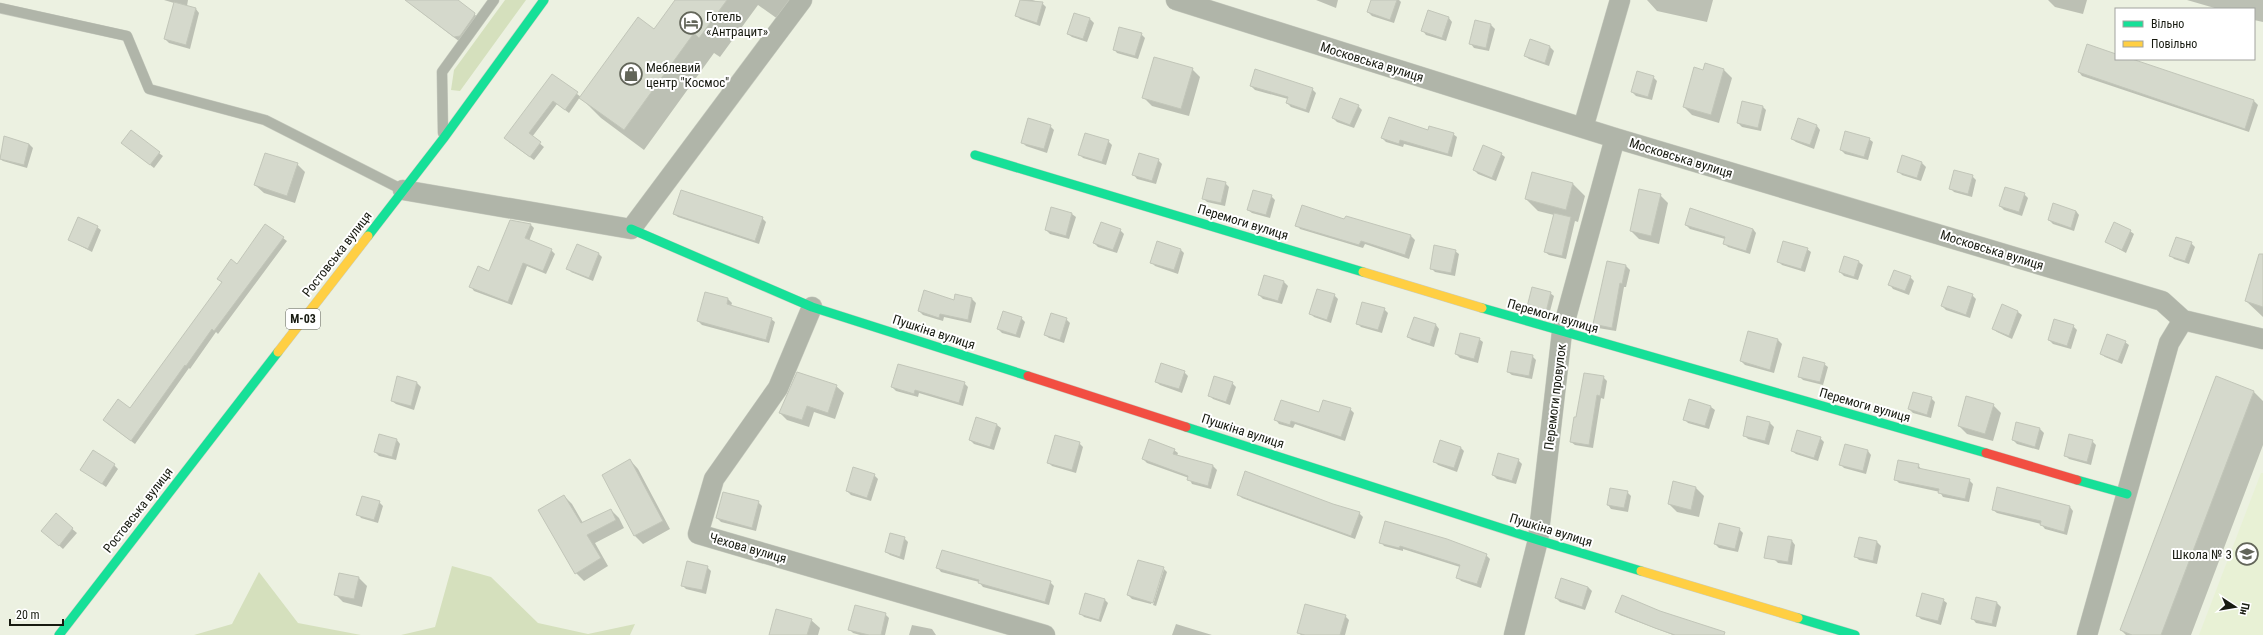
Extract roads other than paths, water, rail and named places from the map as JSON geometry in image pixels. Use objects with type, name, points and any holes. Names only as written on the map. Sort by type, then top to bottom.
[{"type":"main road","name":"Ростовська вулиця","points":[[59,635],[443,139],[544,0]]},
{"type":"main road","name":"Перемоги вулиця","points":[[975,155],[1562,332],[2127,494]]},
{"type":"main road","name":"Пушкіна вулиця","points":[[631,229],[812,307],[1538,540],[1855,635]]},
{"type":"street","points":[[403,190],[631,229],[802,0]]},
{"type":"street","name":"Московська вулиця","points":[[1176,0],[1615,138],[2162,301],[2183,320]]},
{"type":"street","points":[[1583,128],[1620,0]]},
{"type":"street","name":"Перемоги провулок","points":[[1514,635],[1538,540],[1562,332],[1615,138]]},
{"type":"street","name":"Чехова вулиця","points":[[812,307],[778,388],[714,479],[698,534],[1045,635]]},
{"type":"street","points":[[2087,635],[2169,343],[2183,320],[2263,339]]},
{"type":"lane","points":[[443,139],[442,72],[494,0]]},
{"type":"lane","points":[[0,8],[127,36],[149,89],[265,120],[403,190]]},
{"type":"place","name":"Готель «Антрацит»","points":[[691,23]]},
{"type":"place","name":"Меблевий центр \"Космос\"","points":[[631,74]]},
{"type":"place","name":"Школа № 3","points":[[2247,554]]}]
